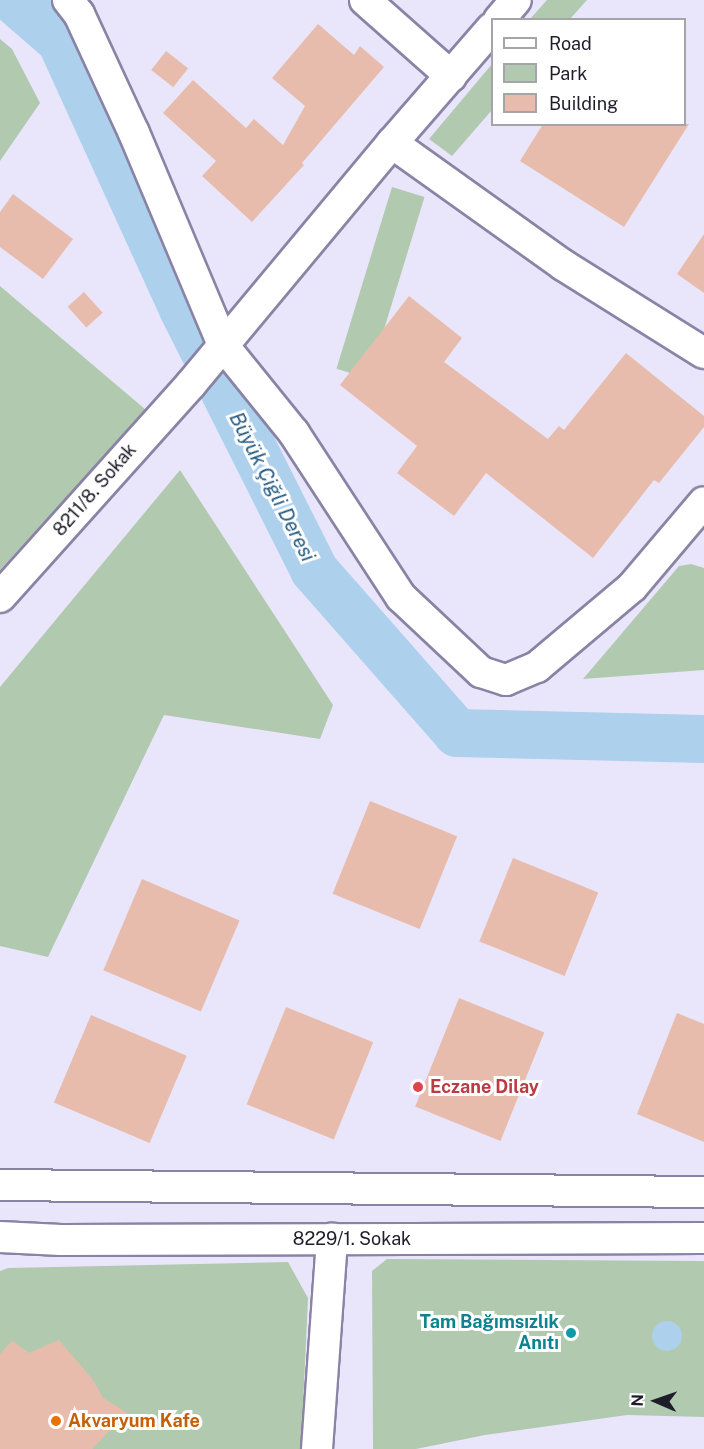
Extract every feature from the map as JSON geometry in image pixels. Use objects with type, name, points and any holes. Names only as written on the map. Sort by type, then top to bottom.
[{"type":"street","points":[[365,0],[451,76]]},
{"type":"street","points":[[502,18],[516,0]]},
{"type":"street","points":[[79,5],[223,345],[294,433],[401,597],[481,672],[506,680],[537,667],[632,587],[704,502]]},
{"type":"street","name":"8211/8. Sokak","points":[[0,597],[191,384],[392,143],[491,29]]},
{"type":"street","points":[[392,143],[563,265],[704,353]]},
{"type":"street","points":[[0,1185],[704,1192]]},
{"type":"street","name":"8229/1. Sokak","points":[[0,1238],[704,1238]]},
{"type":"street","points":[[317,1449],[332,1239]]},
{"type":"green space","points":[[547,0],[587,0],[571,18],[531,18]]},
{"type":"green space","points":[[0,39],[12,49],[40,103],[0,161]]},
{"type":"green space","points":[[491,65],[491,111],[452,156],[429,139]]},
{"type":"green space","points":[[392,187],[425,197],[369,379],[336,369]]},
{"type":"green space","points":[[0,286],[146,410],[0,570]]},
{"type":"green space","points":[[180,470],[333,705],[320,739],[164,715],[48,957],[0,946],[0,687]]},
{"type":"green space","points":[[691,564],[704,568],[704,670],[583,679],[679,566]]},
{"type":"green space","points":[[387,1259],[704,1261],[704,1417],[627,1415],[485,1435],[416,1449],[373,1449],[372,1271]]},
{"type":"green space","points":[[288,1262],[308,1298],[301,1449],[0,1449],[0,1271],[8,1268]]},
{"type":"water","points":[[667,1321],[673,1322],[681,1330],[681,1342],[673,1350],[667,1351],[661,1350],[653,1342],[652,1336],[653,1330],[661,1322]]},
{"type":"building","points":[[318,24],[354,55],[360,46],[384,67],[302,163],[304,165],[252,222],[202,176],[216,161],[163,113],[193,80],[246,128],[254,119],[283,145],[305,106],[272,78]]},
{"type":"building","points":[[166,51],[188,68],[173,87],[151,70]]},
{"type":"building","points":[[689,124],[624,227],[520,161],[542,126],[686,126]]},
{"type":"building","points":[[13,194],[73,239],[43,279],[0,247],[0,212]]},
{"type":"building","points":[[704,234],[704,293],[677,274]]},
{"type":"building","points":[[84,292],[103,313],[86,328],[68,307]]},
{"type":"building","points":[[409,296],[462,338],[444,362],[548,439],[559,426],[564,430],[626,353],[704,416],[704,427],[659,483],[654,480],[593,558],[486,473],[454,516],[397,473],[417,446],[340,385]]},
{"type":"building","points":[[370,801],[457,836],[420,929],[333,894]]},
{"type":"building","points":[[513,858],[598,892],[565,976],[479,941]]},
{"type":"building","points":[[142,879],[240,920],[201,1012],[103,970]]},
{"type":"building","points":[[459,998],[544,1032],[500,1141],[415,1106]]},
{"type":"building","points":[[286,1007],[373,1042],[334,1140],[247,1104]]},
{"type":"building","points":[[677,1013],[704,1024],[704,1142],[637,1114]]},
{"type":"building","points":[[91,1015],[187,1056],[150,1143],[54,1102]]},
{"type":"building","points":[[59,1340],[93,1380],[103,1398],[127,1413],[92,1449],[0,1449],[0,1354],[12,1341],[29,1353]]},
{"type":"waterway","name":"Büyük Çiğli Deresi","points":[[14,0],[61,41],[183,309],[314,570],[457,733],[704,739]]},
{"type":"place","name":"Eczane Dilay","points":[[418,1087]]},
{"type":"place","name":"Tam Bağımsızlık Anıtı","points":[[571,1333]]},
{"type":"place","name":"Akvaryum Kafe","points":[[56,1421]]}]
